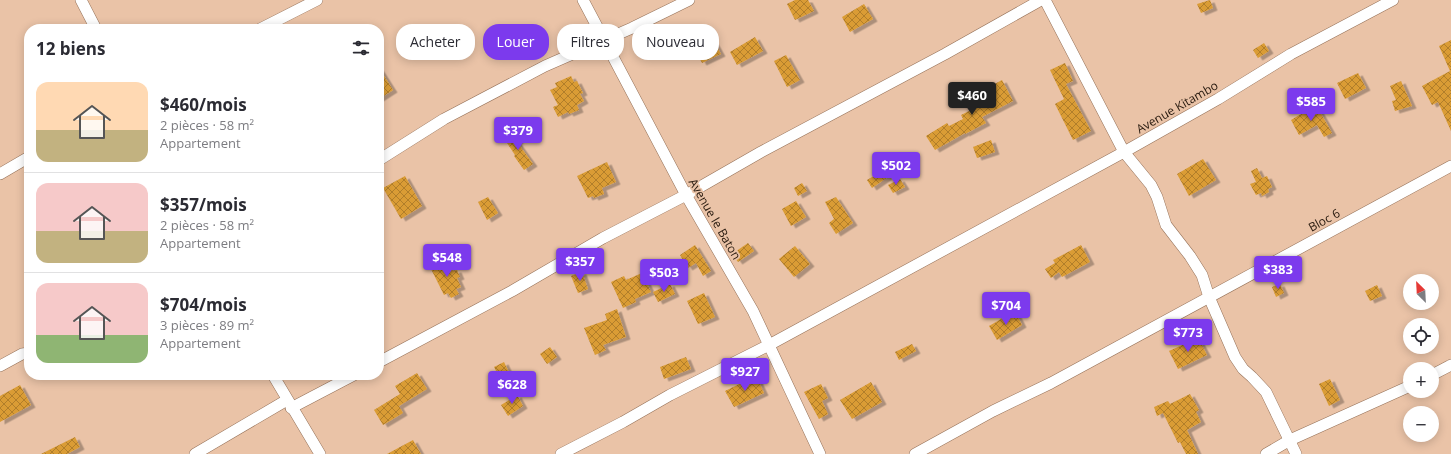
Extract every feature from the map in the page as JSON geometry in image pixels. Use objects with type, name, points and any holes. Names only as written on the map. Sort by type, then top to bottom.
[{"type":"street","points":[[81,0],[93,24]]},
{"type":"street","points":[[270,24],[317,0]]},
{"type":"street","name":"Avenue le Baton","points":[[583,0],[596,24]]},
{"type":"street","points":[[624,31],[689,0]]},
{"type":"street","points":[[384,359],[512,291],[603,238],[686,195],[761,152],[945,54],[1041,0]]},
{"type":"street","points":[[1046,0],[1124,152],[1151,185],[1157,197],[1166,225],[1202,275],[1209,297],[1235,357],[1243,369],[1266,392],[1296,454]]},
{"type":"street","name":"Avenue Kitambo","points":[[561,454],[623,422],[670,395],[769,345],[1124,152],[1218,99],[1291,54],[1393,0]]},
{"type":"street","points":[[384,157],[444,119],[558,60]]},
{"type":"street","name":"Avenue le Baton","points":[[615,60],[686,195],[753,310],[820,454]]},
{"type":"street","points":[[0,174],[24,160]]},
{"type":"street","name":"Bloc 6","points":[[915,454],[993,411],[1051,383],[1451,166]]},
{"type":"street","points":[[0,366],[24,354]]},
{"type":"street","points":[[1439,372],[1451,365]]},
{"type":"street","points":[[276,380],[320,454]]},
{"type":"street","points":[[195,454],[289,404],[343,380]]},
{"type":"street","points":[[1266,454],[1290,440],[1403,389]]},
{"type":"building","points":[[795,0],[808,0],[814,11],[795,20],[787,4]]},
{"type":"building","points":[[1210,0],[1213,8],[1201,13],[1197,4]]},
{"type":"building","points":[[864,4],[873,19],[850,32],[842,17]]},
{"type":"building","points":[[755,37],[763,51],[737,65],[730,52]]},
{"type":"building","points":[[1451,40],[1451,131],[1438,102],[1432,105],[1422,86],[1450,71],[1439,46]]},
{"type":"building","points":[[1264,43],[1269,51],[1258,58],[1253,50]]},
{"type":"building","points":[[786,55],[800,80],[787,87],[774,61]]},
{"type":"building","points":[[700,60],[708,60],[702,63]]},
{"type":"building","points":[[1065,63],[1073,81],[1066,84],[1091,131],[1073,140],[1055,104],[1064,99],[1050,70]]},
{"type":"building","points":[[1358,73],[1366,88],[1345,99],[1337,83]]},
{"type":"building","points":[[384,76],[393,90],[384,96]]},
{"type":"building","points":[[571,76],[574,82],[577,81],[583,93],[580,94],[584,101],[577,105],[579,110],[569,114],[568,112],[558,117],[553,107],[558,105],[550,90],[557,87],[555,83]]},
{"type":"building","points":[[1002,80],[1013,101],[982,117],[986,123],[935,150],[926,136],[947,123],[949,126],[963,119],[961,115],[983,104],[978,93]]},
{"type":"building","points":[[1401,81],[1412,106],[1395,111],[1392,101],[1396,100],[1390,86]]},
{"type":"building","points":[[1316,105],[1332,133],[1324,137],[1317,125],[1299,135],[1291,120]]},
{"type":"building","points":[[512,131],[519,140],[517,142],[533,164],[524,170],[503,137]]},
{"type":"building","points":[[991,140],[995,152],[977,158],[973,147]]},
{"type":"building","points":[[1203,159],[1216,180],[1189,196],[1177,174]]},
{"type":"building","points":[[607,162],[616,182],[602,188],[604,194],[594,198],[593,196],[588,198],[577,176]]},
{"type":"building","points":[[1257,168],[1262,178],[1267,176],[1272,187],[1268,189],[1269,192],[1262,196],[1261,193],[1256,195],[1250,184],[1256,182],[1251,171]]},
{"type":"building","points":[[884,170],[888,177],[872,188],[867,180]]},
{"type":"building","points":[[405,176],[422,206],[401,219],[384,187]]},
{"type":"building","points":[[900,179],[905,187],[893,193],[888,185]]},
{"type":"building","points":[[802,183],[807,191],[798,196],[794,188]]},
{"type":"building","points":[[488,197],[498,213],[487,220],[478,202]]},
{"type":"building","points":[[836,197],[853,223],[836,234],[829,223],[834,219],[825,202]]},
{"type":"building","points":[[796,201],[806,217],[791,226],[782,209]]},
{"type":"building","points":[[748,243],[754,251],[738,262],[732,254]]},
{"type":"building","points":[[695,245],[711,271],[703,276],[696,263],[688,268],[680,255]]},
{"type":"building","points":[[1081,245],[1090,262],[1062,277],[1059,272],[1051,278],[1045,269],[1055,263],[1053,260]]},
{"type":"building","points":[[795,246],[810,264],[794,277],[779,259]]},
{"type":"building","points":[[446,259],[453,271],[457,270],[460,277],[457,278],[461,287],[456,289],[459,294],[451,298],[448,293],[444,295],[430,267]]},
{"type":"building","points":[[582,272],[588,289],[578,293],[571,276]]},
{"type":"building","points":[[642,273],[651,292],[635,299],[636,302],[623,308],[611,282],[624,276],[626,280]]},
{"type":"building","points":[[670,284],[675,294],[658,302],[653,292]]},
{"type":"building","points":[[1280,284],[1284,293],[1276,297],[1272,287]]},
{"type":"building","points":[[1377,285],[1382,296],[1370,301],[1365,291]]},
{"type":"building","points":[[704,293],[715,317],[698,324],[687,301]]},
{"type":"building","points":[[617,309],[626,337],[603,345],[606,350],[595,355],[584,328],[607,320],[605,314]]},
{"type":"building","points":[[1015,311],[1022,325],[997,340],[989,326]]},
{"type":"building","points":[[1198,338],[1207,355],[1178,369],[1169,351]]},
{"type":"building","points":[[912,344],[916,351],[899,360],[895,352]]},
{"type":"building","points":[[550,347],[557,357],[547,364],[540,354]]},
{"type":"building","points":[[686,357],[691,369],[664,379],[660,367]]},
{"type":"building","points":[[504,362],[512,379],[503,384],[494,367]]},
{"type":"building","points":[[417,373],[427,389],[399,406],[403,413],[383,425],[374,410],[400,394],[395,386]]},
{"type":"building","points":[[756,376],[764,393],[734,407],[725,391]]},
{"type":"building","points":[[1330,379],[1340,400],[1329,406],[1319,384]]},
{"type":"building","points":[[871,382],[882,402],[852,419],[840,400]]},
{"type":"building","points":[[821,384],[828,398],[822,401],[828,414],[819,419],[804,392]]},
{"type":"building","points":[[20,385],[31,405],[0,422],[0,396]]},
{"type":"building","points":[[1190,394],[1199,410],[1196,412],[1201,422],[1187,430],[1198,454],[1186,454],[1180,442],[1178,443],[1163,413],[1157,416],[1154,407],[1168,401],[1170,404]]},
{"type":"building","points":[[517,395],[523,406],[508,416],[501,405]]},
{"type":"building","points":[[75,437],[80,447],[67,454],[41,454]]},
{"type":"building","points":[[413,440],[421,454],[387,454]]}]
